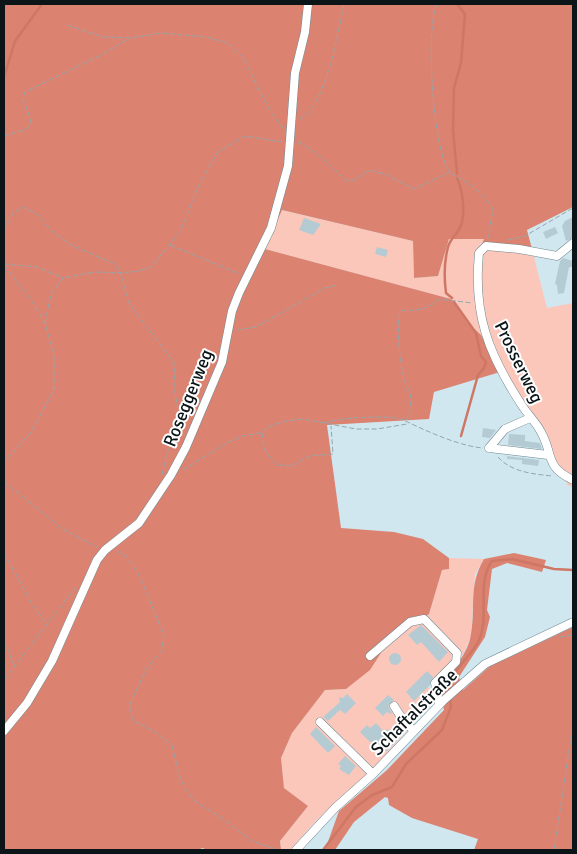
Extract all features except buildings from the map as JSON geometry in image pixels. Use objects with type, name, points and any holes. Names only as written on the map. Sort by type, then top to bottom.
[{"type":"street","name":"Roseggerweg","points":[[4,731],[27,703],[52,661],[68,629],[91,570],[107,548],[139,523],[171,476],[186,447],[222,362],[232,312],[246,278],[271,228],[288,166],[294,73],[305,32],[308,4]]},
{"type":"street","points":[[486,246],[519,249],[556,256],[573,243]]},
{"type":"street","name":"Prosserweg","points":[[486,246],[479,253],[477,273],[478,303],[488,341],[530,418],[541,432],[552,464],[565,476],[573,480]]},
{"type":"street","points":[[489,448],[498,441],[506,429],[530,418]]},
{"type":"street","points":[[489,448],[548,456]]},
{"type":"street","points":[[370,656],[410,622],[424,619],[457,653],[456,662],[435,683],[442,703]]},
{"type":"street","name":"Schaftalstraße","points":[[296,850],[335,808],[372,774],[442,703],[485,664],[573,622]]},
{"type":"street","points":[[394,706],[403,720],[414,731]]},
{"type":"street","points":[[320,722],[372,774]]},
{"type":"path","points":[[292,122],[308,114],[323,87],[344,4]]},
{"type":"path","points":[[437,4],[431,28],[431,86],[442,158],[450,172],[471,185],[487,200],[493,209],[486,246]]},
{"type":"path","points":[[67,25],[103,37],[130,38],[161,33],[206,37],[228,43],[243,58],[270,113],[291,141]]},
{"type":"path","points":[[4,136],[27,129],[31,121],[23,98],[25,92],[102,55],[130,38]]},
{"type":"path","points":[[4,265],[37,267],[63,278],[95,272],[139,271],[151,267],[180,232],[200,183],[218,152],[245,136],[291,141],[309,147],[328,162],[346,181],[354,180],[370,170],[387,175],[414,188],[450,172]]},
{"type":"path","points":[[4,230],[14,213],[24,208],[37,214],[52,231],[71,245],[115,264],[120,272],[130,303],[175,364],[174,386],[178,411],[174,434],[167,452],[161,478]]},
{"type":"path","points":[[507,240],[525,236],[573,208]]},
{"type":"path","points":[[169,245],[230,268],[246,278]]},
{"type":"path","points":[[4,265],[29,297],[45,323],[54,354],[54,390],[31,432],[4,463]]},
{"type":"path","points":[[45,323],[50,294],[63,278]]},
{"type":"path","points":[[229,331],[256,326],[325,288],[337,285]]},
{"type":"path","points":[[405,420],[409,416],[411,394],[405,383],[398,321],[400,311],[420,311],[428,308],[440,298],[478,303]]},
{"type":"path","points":[[324,423],[347,417],[396,418],[405,420],[408,424]]},
{"type":"path","points":[[171,476],[242,436],[261,433],[267,427],[286,421],[303,420],[331,426],[377,429],[408,424],[471,446],[489,448],[502,462],[513,468],[533,474],[565,476]]},
{"type":"path","points":[[261,433],[265,450],[276,465],[292,466],[308,456],[333,454],[331,426]]},
{"type":"path","points":[[4,482],[63,529],[127,557],[140,575],[164,635],[162,650],[148,668],[130,704],[130,714],[134,721],[154,731],[172,746],[184,787],[196,802],[222,818],[252,841],[278,850]]},
{"type":"path","points":[[4,553],[32,604],[46,624]]},
{"type":"path","points":[[4,680],[80,583]]},
{"type":"path","points":[[4,640],[15,666]]},
{"type":"path","points":[[554,850],[573,724]]},
{"type":"shaded area","points":[[4,4],[573,4],[573,207],[527,230],[532,249],[482,244],[484,239],[449,239],[438,276],[414,278],[413,241],[282,210],[265,249],[451,299],[467,322],[481,335],[500,372],[434,392],[429,419],[327,425],[341,528],[394,532],[423,539],[449,558],[449,569],[442,570],[429,614],[386,645],[370,670],[346,689],[325,690],[292,733],[281,758],[284,788],[308,806],[280,841],[281,850],[206,850],[203,848],[197,850],[4,850]]},
{"type":"shaded area","points":[[281,210],[413,241],[414,278],[438,276],[449,239],[485,239],[482,244],[532,249],[547,308],[573,303],[573,487],[567,485],[565,472],[555,461],[500,372],[481,335],[467,322],[451,299],[265,249]]},
{"type":"shaded area","points":[[514,553],[546,560],[542,572],[507,563],[492,569],[487,610],[490,617],[485,637],[459,677],[463,690],[490,666],[573,627],[573,850],[474,850],[478,839],[412,818],[389,805],[388,798],[385,797],[354,822],[335,850],[325,850],[339,811],[387,770],[444,710],[438,686],[463,656],[469,642],[474,587],[479,569],[484,559]]},
{"type":"shaded area","points":[[449,558],[484,559],[475,574],[471,636],[463,655],[425,616],[429,614],[442,570],[449,569]]},
{"type":"shaded area","points":[[420,620],[454,655],[452,663],[428,686],[433,698],[373,769],[318,819],[290,850],[281,850],[280,841],[308,806],[284,788],[281,758],[292,733],[325,690],[346,689],[386,645]]},
{"type":"waterway","points":[[4,77],[15,41],[42,4]]},
{"type":"waterway","points":[[457,4],[465,14],[461,63],[454,88],[453,130],[457,174]]},
{"type":"waterway","points":[[452,298],[446,293],[445,270],[449,245],[461,226],[463,212],[461,190],[457,178]]},
{"type":"waterway","points":[[454,302],[476,333],[481,356],[486,362],[478,375],[461,436]]},
{"type":"waterway","points":[[450,692],[450,684],[456,671],[479,640],[483,620],[485,579],[492,561],[512,559],[554,569],[573,570]]},
{"type":"waterway","points":[[323,850],[356,807],[372,795],[392,787],[406,764],[442,730],[451,707],[450,698]]}]
